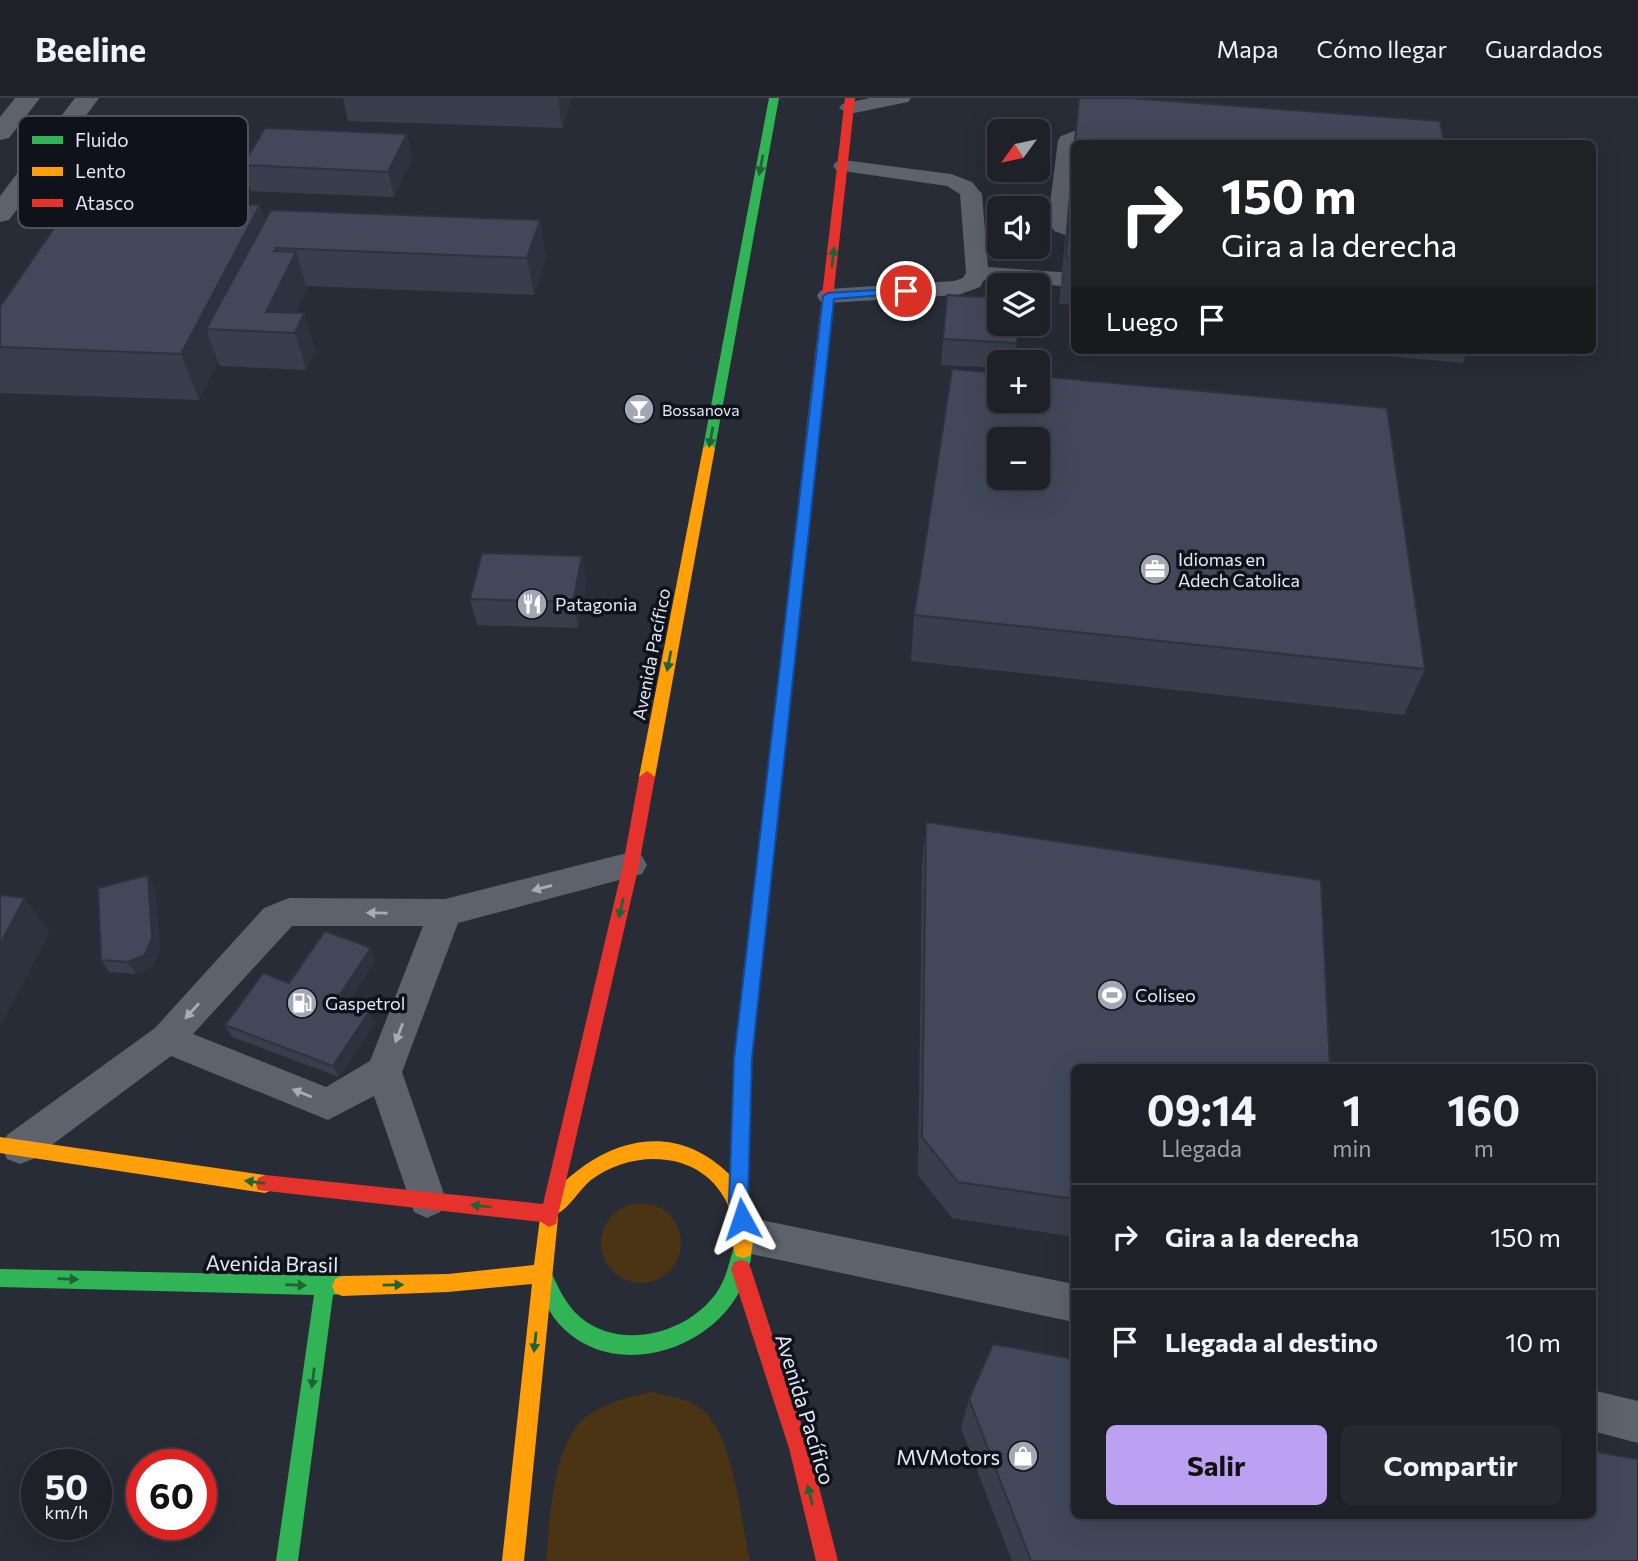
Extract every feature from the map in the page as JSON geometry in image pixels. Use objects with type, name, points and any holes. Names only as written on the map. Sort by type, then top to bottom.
[{"type":"main road","name":"Avenida Pacífico","points":[[549,1214],[631,865],[774,98]]},
{"type":"main road","name":"Avenida Pacífico","points":[[827,1561],[742,1236],[743,1058],[849,103]]},
{"type":"main road","points":[[10,1146],[261,1184],[549,1214]]},
{"type":"main road","points":[[513,1561],[542,1274],[549,1214],[568,1185],[595,1163],[628,1151],[661,1149],[693,1158],[720,1176],[742,1236],[727,1298],[703,1323],[673,1339],[639,1346],[606,1342],[577,1326],[555,1303],[542,1274]]},
{"type":"main road","name":"Avenida Brasil","points":[[0,1278],[325,1286],[448,1283],[542,1274]]},
{"type":"main road","points":[[287,1561],[325,1286]]},
{"type":"street","points":[[0,133],[28,98]]},
{"type":"street","points":[[73,116],[86,98]]},
{"type":"street","points":[[0,172],[18,169]]},
{"type":"street","points":[[0,214],[18,190]]},
{"type":"lane","points":[[849,103],[901,98]]},
{"type":"lane","points":[[1071,229],[1062,226],[1059,220],[1068,140],[1082,134],[1145,140]]},
{"type":"lane","points":[[828,296],[958,288],[972,282],[977,273],[971,194],[965,186],[951,180],[842,166]]},
{"type":"lane","points":[[977,273],[1071,280]]},
{"type":"lane","points":[[10,1146],[167,1039],[276,918],[289,912],[445,913],[631,865]]},
{"type":"lane","points":[[167,1039],[328,1104],[384,1072],[445,913]]},
{"type":"lane","points":[[384,1072],[427,1200]]},
{"type":"lane","points":[[742,1236],[1071,1302]]},
{"type":"lane","points":[[1596,1411],[1638,1422]]},
{"type":"shaded area","points":[[641,1203],[656,1206],[669,1215],[678,1228],[681,1243],[678,1258],[669,1271],[656,1280],[641,1283],[626,1280],[613,1271],[604,1258],[601,1243],[604,1228],[613,1215],[626,1206]]},
{"type":"shaded area","points":[[651,1392],[694,1404],[706,1413],[716,1426],[730,1462],[750,1561],[546,1561],[555,1481],[560,1460],[577,1426],[604,1406]]},
{"type":"building","points":[[1079,98],[1129,98],[1440,121],[1443,140],[1075,140]]},
{"type":"building","points":[[265,128],[407,134],[388,172],[248,165],[248,157]]},
{"type":"building","points":[[1071,193],[1071,258],[1066,257]]},
{"type":"building","points":[[248,205],[260,205],[248,228]]},
{"type":"building","points":[[271,210],[540,220],[527,258],[276,248],[274,251],[296,252],[266,312],[304,313],[295,333],[206,329]]},
{"type":"building","points":[[54,228],[248,228],[181,354],[0,347],[0,307]]},
{"type":"building","points":[[947,295],[987,297],[987,336],[1017,336],[1017,343],[943,339]]},
{"type":"building","name":"Idiomas en Adech Catolica","points":[[952,369],[987,372],[987,413],[1050,413],[1050,377],[1387,408],[1425,669],[914,615]]},
{"type":"building","points":[[482,553],[582,556],[573,602],[470,599]]},
{"type":"building","name":"Coliseo","points":[[926,822],[1321,880],[1330,1064],[1071,1064],[1071,1199],[958,1182],[922,1137]]},
{"type":"building","points":[[148,875],[152,938],[145,955],[128,962],[101,960],[98,888]]},
{"type":"building","points":[[0,895],[25,898],[0,944]]},
{"type":"building","name":"Gaspetrol","points":[[325,931],[371,948],[337,999],[369,1012],[333,1066],[225,1025],[263,973],[289,983]]},
{"type":"building","name":"MVMotors","points":[[993,1344],[1071,1358],[1071,1519],[1596,1519],[1596,1452],[1638,1459],[1638,1561],[1031,1561],[969,1399]]},
{"type":"traffic: fast","points":[[709,448],[774,98]]},
{"type":"traffic: fast","points":[[785,682],[817,390]]},
{"type":"traffic: fast","points":[[542,1274],[561,1310],[577,1327],[598,1338],[621,1344],[644,1345],[688,1331],[707,1318],[723,1301],[735,1280],[743,1249]]},
{"type":"traffic: fast","points":[[0,1278],[342,1286]]},
{"type":"traffic: fast","points":[[287,1561],[325,1286]]},
{"type":"traffic: slow","points":[[647,777],[709,448]]},
{"type":"traffic: slow","points":[[738,1202],[743,1058],[785,682]]},
{"type":"traffic: slow","points":[[0,1145],[265,1184]]},
{"type":"traffic: slow","points":[[554,1206],[584,1174],[602,1162],[642,1149],[662,1149],[683,1154],[704,1165],[729,1188],[740,1211],[743,1249]]},
{"type":"traffic: slow","points":[[513,1561],[549,1218]]},
{"type":"traffic: slow","points":[[342,1286],[448,1283],[542,1274]]},
{"type":"traffic: jam","points":[[817,390],[850,98]]},
{"type":"traffic: jam","points":[[549,1218],[631,865],[647,777]]},
{"type":"traffic: jam","points":[[265,1184],[549,1214]]},
{"type":"traffic: jam","points":[[741,1269],[799,1448],[827,1561]]},
{"type":"place","name":"Bossanova","points":[[639,409]]},
{"type":"place","name":"Idiomas en Adech Catolica","points":[[1155,569]]},
{"type":"place","name":"Patagonia","points":[[532,604]]},
{"type":"place","name":"Coliseo","points":[[1112,995]]},
{"type":"place","name":"Gaspetrol","points":[[302,1003]]},
{"type":"place","name":"MVMotors","points":[[1023,1456]]},
{"type":"route","points":[[742,1219],[738,1202],[743,1058],[828,296],[906,291]]}]
